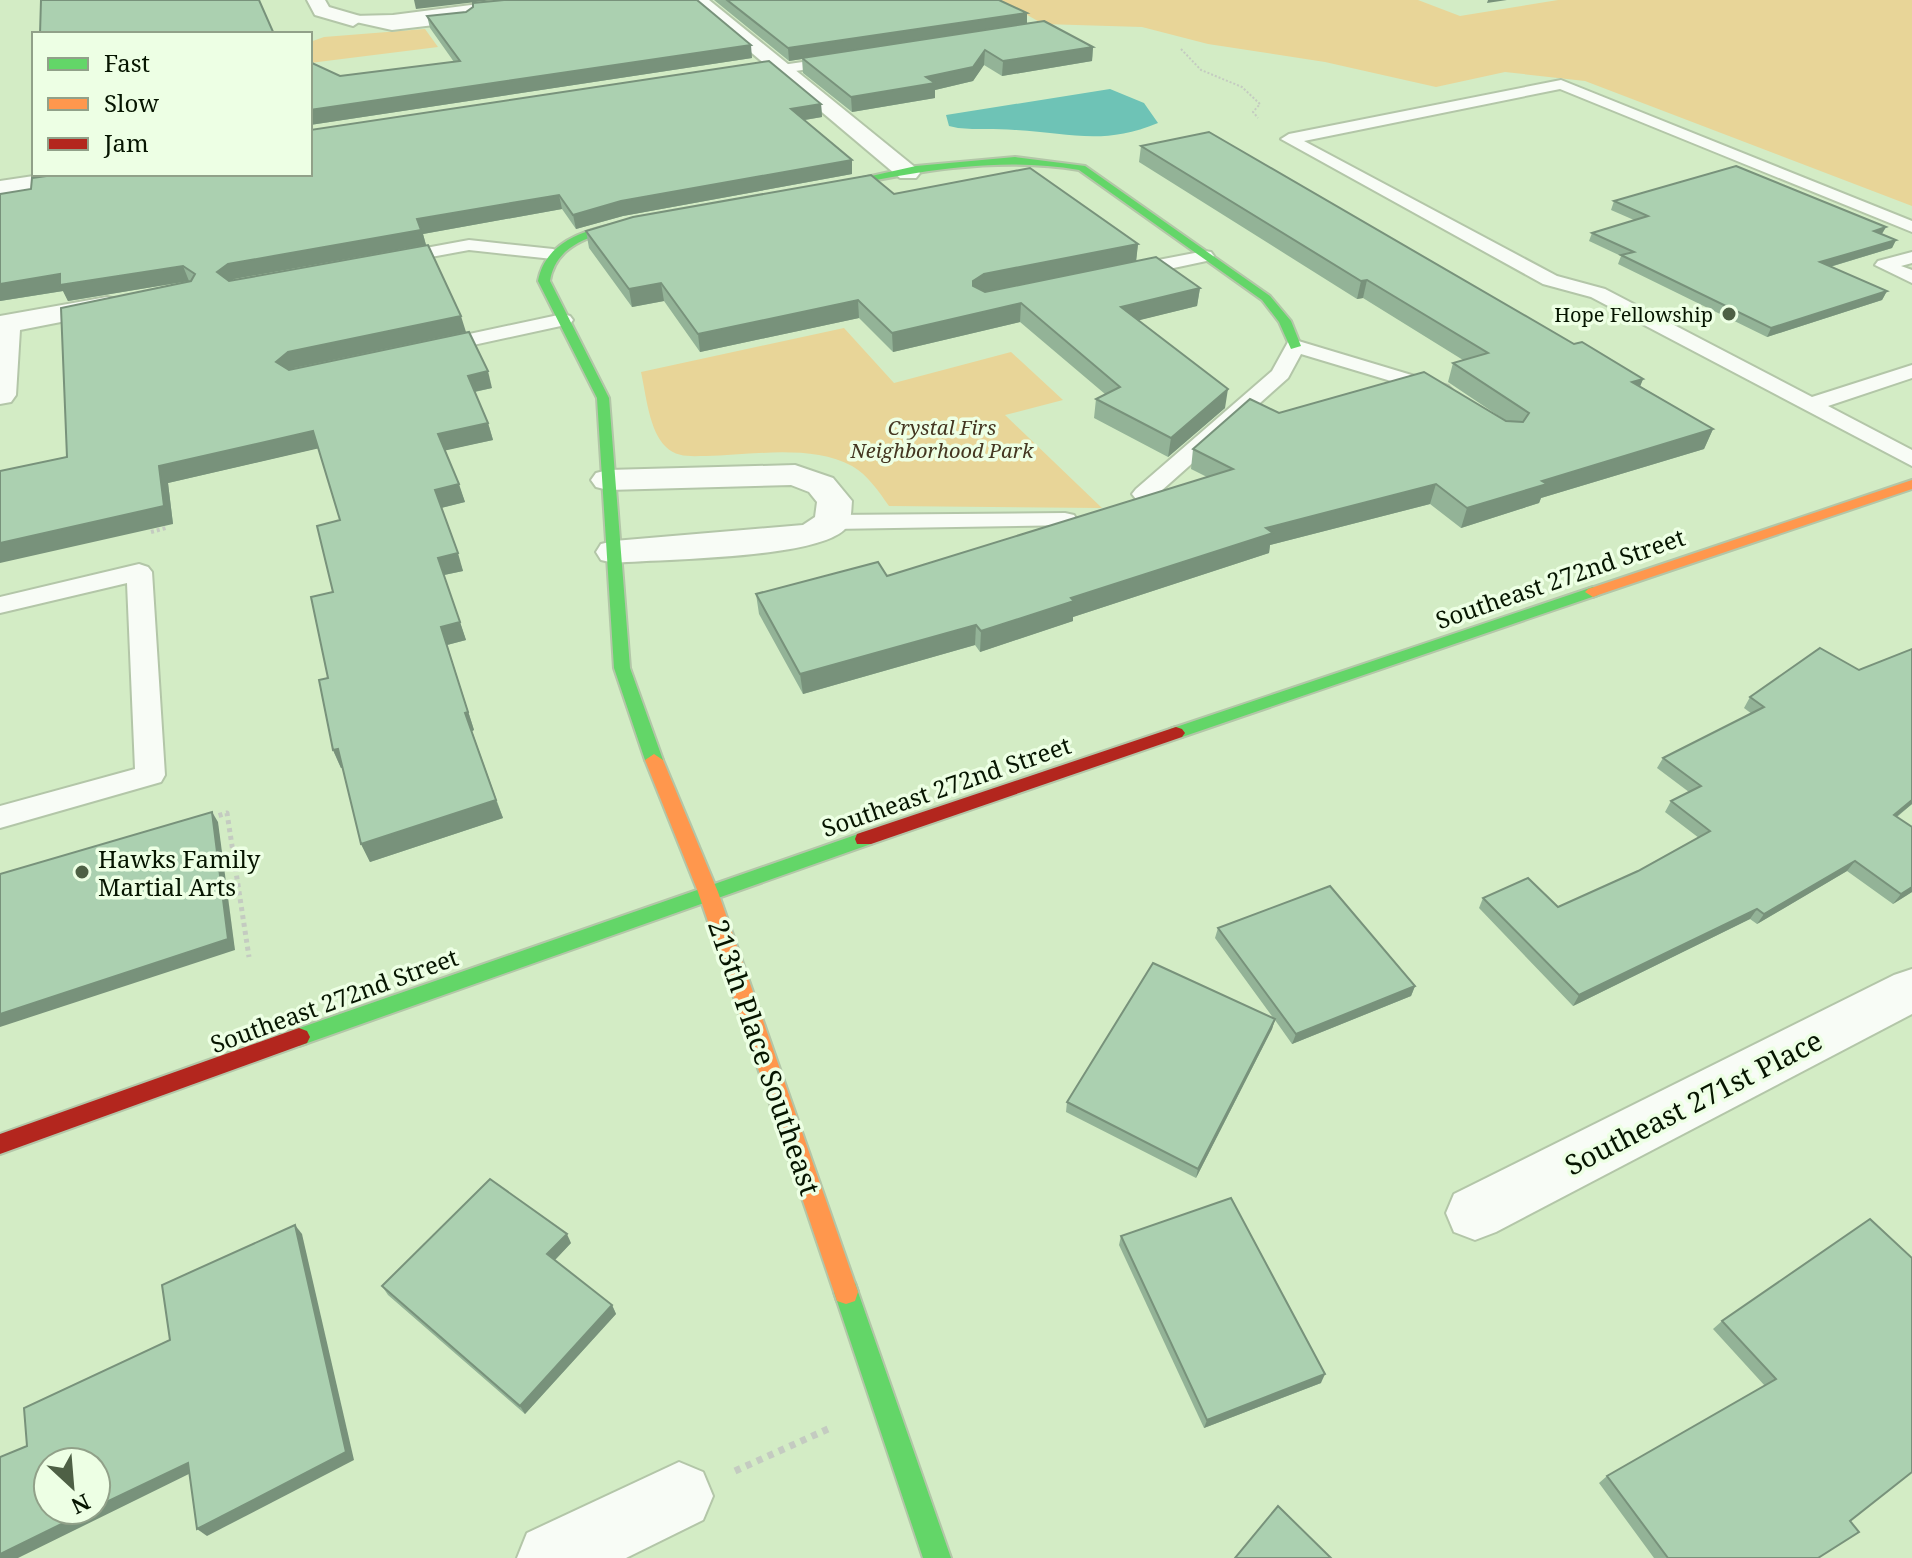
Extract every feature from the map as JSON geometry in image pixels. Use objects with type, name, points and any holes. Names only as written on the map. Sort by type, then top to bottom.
[{"type":"street","points":[[316,0],[322,11],[353,20]]},
{"type":"street","points":[[698,0],[908,173]]},
{"type":"street","points":[[744,69],[779,67]]},
{"type":"street","points":[[801,193],[976,162],[1044,159],[1082,168],[1266,298],[1285,321],[1295,346]]},
{"type":"street","points":[[0,188],[84,176]]},
{"type":"street","points":[[553,254],[597,234],[664,218]]},
{"type":"street","name":"213th Place Southeast","points":[[553,254],[544,266],[544,281],[603,398],[622,668],[665,793],[708,892],[937,1558]]},
{"type":"street","points":[[0,395],[3,324],[114,304]]},
{"type":"street","points":[[608,480],[795,475],[808,477],[835,501],[832,522],[814,533],[786,539],[614,552]]},
{"type":"street","name":"Southeast 272nd Street","points":[[0,1144],[708,892],[1912,484]]},
{"type":"street","name":"Southeast 271st Place","points":[[1475,1213],[1912,990]]},
{"type":"street","points":[[552,1558],[679,1496]]},
{"type":"lane","points":[[353,20],[393,19],[524,3]]},
{"type":"lane","points":[[353,20],[392,26],[468,17]]},
{"type":"lane","points":[[779,67],[857,58]]},
{"type":"lane","points":[[1912,227],[1561,84],[1289,139],[1550,280],[1598,293],[1912,459]]},
{"type":"lane","points":[[375,262],[469,245],[553,254]]},
{"type":"lane","points":[[1102,277],[1205,256]]},
{"type":"lane","points":[[1912,257],[1884,265],[1912,277]]},
{"type":"lane","points":[[414,352],[563,320]]},
{"type":"lane","points":[[1144,494],[1281,374],[1295,346],[1435,386],[1460,401]]},
{"type":"lane","points":[[1810,405],[1912,371]]},
{"type":"lane","points":[[832,522],[1065,520]]},
{"type":"lane","points":[[0,605],[139,572],[150,775],[0,817]]},
{"type":"path","points":[[1181,49],[1200,69],[1244,87],[1260,104],[1253,112],[1257,118],[1293,138]]},
{"type":"path","points":[[197,822],[227,813],[249,957]]},
{"type":"path","points":[[679,1496],[883,1403]]},
{"type":"green space","points":[[1001,0],[1418,0],[1460,16],[1558,0],[1912,0],[1912,206],[1585,81],[1505,72],[1436,87],[1325,62],[1208,44],[1142,27],[1043,24]]},
{"type":"green space","points":[[425,29],[438,47],[312,63],[312,41],[324,37]]},
{"type":"green space","name":"Crystal Firs Neighborhood Park","points":[[844,328],[894,383],[1011,352],[1063,400],[1005,415],[1102,508],[889,506],[863,474],[836,459],[780,452],[685,456],[670,451],[660,440],[649,412],[641,372]]},
{"type":"water","points":[[1110,89],[1144,103],[1158,123],[1120,134],[1086,136],[958,128],[949,126],[946,115]]},
{"type":"building","points":[[41,0],[259,0],[273,32],[40,32]]},
{"type":"building","points":[[504,0],[697,0],[751,45],[312,110],[312,63],[340,76],[460,61],[427,16],[466,12],[473,7],[473,3]]},
{"type":"building","points":[[727,0],[999,0],[1027,13],[788,48]]},
{"type":"building","points":[[1044,21],[1093,47],[1003,61],[985,50],[973,67],[926,77],[935,83],[851,97],[802,58]]},
{"type":"building","points":[[769,61],[821,104],[791,109],[852,160],[621,201],[573,215],[559,195],[417,219],[421,230],[228,264],[217,272],[229,281],[428,245],[461,316],[288,352],[276,362],[289,370],[469,332],[488,371],[468,376],[488,423],[438,434],[459,484],[435,490],[458,553],[438,558],[460,622],[441,627],[468,712],[465,713],[496,800],[361,844],[338,749],[333,750],[319,680],[328,678],[311,597],[333,592],[317,526],[340,520],[313,431],[159,466],[164,506],[0,543],[0,471],[67,457],[61,308],[191,281],[195,274],[183,266],[60,285],[60,274],[0,284],[0,194],[31,189],[32,178],[46,176],[312,176],[312,130]]},
{"type":"building","points":[[1209,132],[1574,344],[1582,342],[1643,379],[1632,382],[1713,429],[1542,481],[1547,484],[1467,508],[1436,484],[1266,528],[1273,533],[1071,598],[1074,601],[981,631],[976,625],[800,674],[756,594],[878,562],[887,576],[1233,469],[1193,449],[1250,399],[1279,413],[1424,372],[1506,421],[1523,422],[1529,413],[1453,363],[1488,353],[1367,280],[1361,281],[1141,146]]},
{"type":"building","points":[[1736,166],[1886,227],[1874,231],[1896,240],[1820,262],[1887,291],[1771,328],[1621,255],[1634,252],[1592,233],[1648,216],[1614,201]]},
{"type":"building","points":[[1030,168],[1138,244],[984,274],[973,281],[973,286],[985,292],[1156,257],[1200,288],[1121,307],[1228,389],[1171,438],[1096,399],[1120,387],[1021,303],[892,333],[858,300],[698,334],[661,283],[629,289],[586,231],[633,217],[871,175],[894,194]]},
{"type":"building","points":[[1820,648],[1859,670],[1912,649],[1912,800],[1894,815],[1912,827],[1912,887],[1901,894],[1855,861],[1764,914],[1757,909],[1579,995],[1483,898],[1528,878],[1558,907],[1638,871],[1710,831],[1671,801],[1701,786],[1663,758],[1764,707],[1750,697]]},
{"type":"building","points":[[212,812],[228,939],[0,1014],[0,874]]},
{"type":"building","points":[[1330,886],[1415,986],[1296,1034],[1218,928]]},
{"type":"building","points":[[1153,963],[1275,1019],[1198,1169],[1067,1102]]},
{"type":"building","points":[[490,1179],[567,1234],[547,1254],[612,1305],[520,1406],[382,1286]]},
{"type":"building","points":[[1231,1198],[1325,1374],[1207,1420],[1121,1236]]},
{"type":"building","points":[[1870,1219],[1912,1258],[1912,1472],[1850,1521],[1859,1532],[1818,1558],[1668,1558],[1607,1476],[1776,1379],[1722,1321]]},
{"type":"building","points":[[295,1225],[346,1452],[197,1529],[188,1463],[112,1499],[112,1446],[32,1446],[32,1526],[57,1526],[0,1554],[0,1457],[27,1446],[24,1408],[170,1340],[162,1285]]},
{"type":"building","points":[[1278,1506],[1331,1558],[1235,1558]]},
{"type":"traffic: fast","points":[[818,189],[916,169],[982,161],[1049,162],[1082,168],[1266,298],[1285,321],[1295,346]]},
{"type":"traffic: fast","points":[[644,222],[598,232],[566,245],[547,266],[544,281],[603,398],[622,668],[654,760]]},
{"type":"traffic: fast","points":[[1176,733],[1593,592]]},
{"type":"traffic: fast","points":[[299,1037],[864,839]]},
{"type":"traffic: fast","points":[[846,1292],[937,1558]]},
{"type":"traffic: slow","points":[[1593,592],[1912,484]]},
{"type":"traffic: slow","points":[[654,760],[708,892],[846,1292]]},
{"type":"traffic: jam","points":[[864,839],[1176,733]]},
{"type":"traffic: jam","points":[[0,1144],[299,1037]]},
{"type":"place","name":"Hope Fellowship","points":[[1729,314]]},
{"type":"place","name":"Hawks Family Martial Arts","points":[[82,872]]}]
